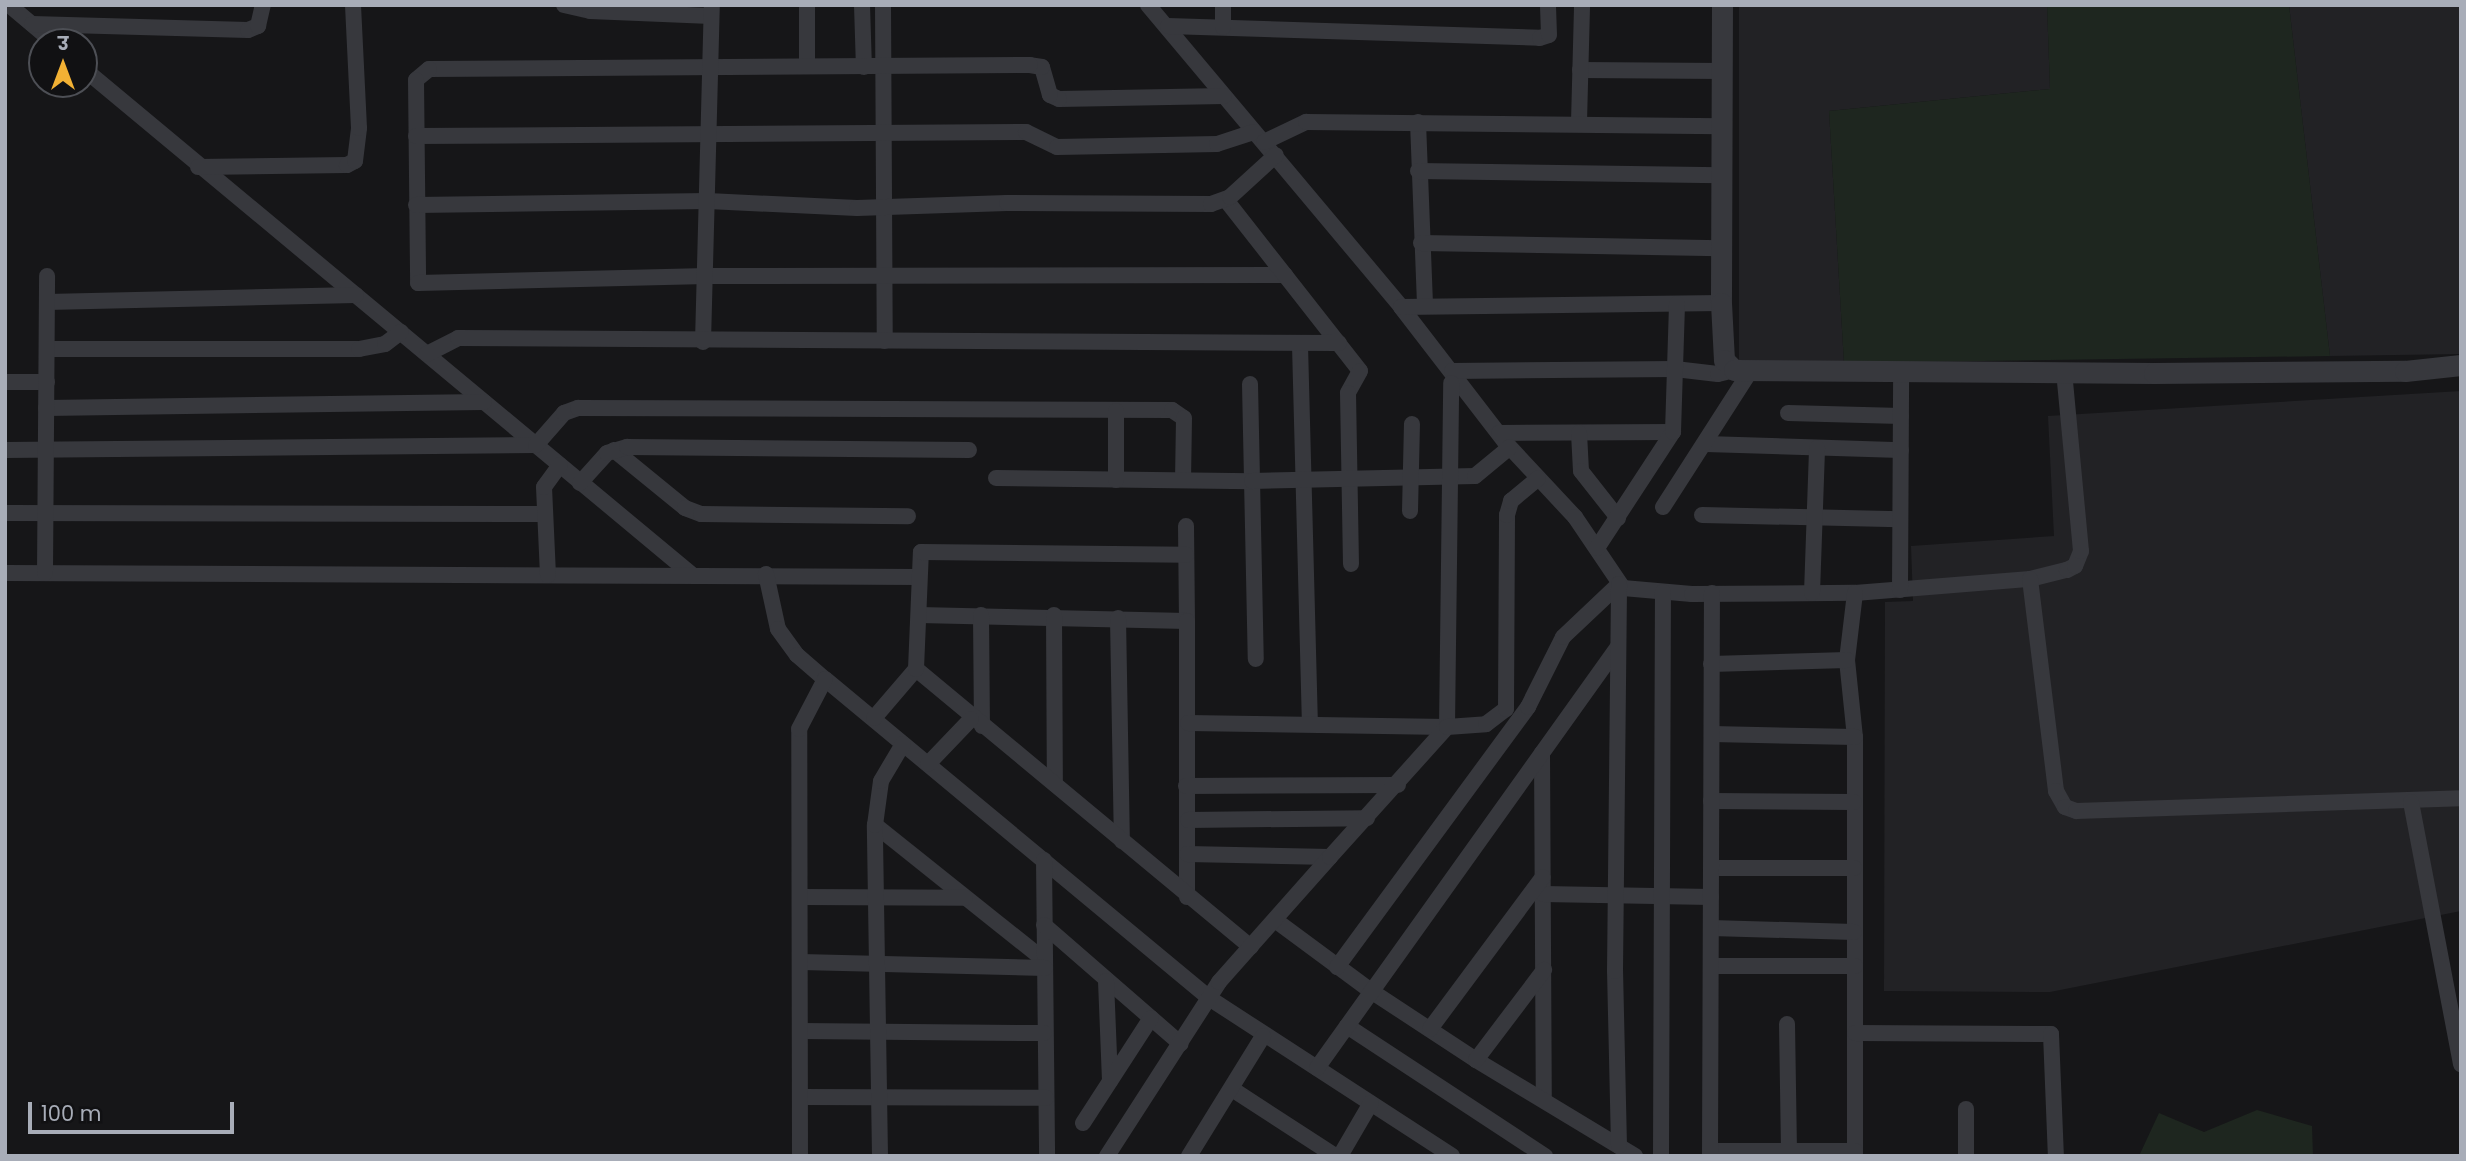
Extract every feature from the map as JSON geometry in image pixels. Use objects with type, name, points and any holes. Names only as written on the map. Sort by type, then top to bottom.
[{"type":"street","points":[[9,5],[37,28]]},
{"type":"street","points":[[5,17],[248,30],[258,26],[263,5]]},
{"type":"street","points":[[198,167],[347,165],[355,161],[359,128],[353,5]]},
{"type":"street","points":[[564,5],[590,11],[711,10],[707,64],[711,135],[704,342]]},
{"type":"street","points":[[807,5],[807,66]]},
{"type":"street","points":[[862,5],[864,67]]},
{"type":"street","points":[[883,5],[883,133],[887,207],[885,341]]},
{"type":"street","points":[[1148,5],[1401,307],[1452,377],[1597,548],[1619,584],[1629,590],[1855,593],[2031,579],[2075,566],[2081,551],[2064,372]]},
{"type":"street","points":[[1223,5],[1223,27]]},
{"type":"street","points":[[1168,26],[1540,38],[1549,35],[1548,5]]},
{"type":"street","points":[[1579,122],[1582,5]]},
{"type":"street","points":[[1721,5],[1721,303],[1724,360],[1742,370]]},
{"type":"street","points":[[1224,96],[1059,99],[1050,95],[1045,71],[1038,66],[707,64],[429,69],[416,80],[418,283],[707,276],[1285,275]]},
{"type":"street","points":[[1580,70],[1722,71]]},
{"type":"street","points":[[98,81],[691,575]]},
{"type":"street","points":[[416,136],[1026,132],[1057,146],[1217,144],[1259,137],[1306,122],[1579,122],[1722,126]]},
{"type":"street","points":[[1418,122],[1424,305]]},
{"type":"street","points":[[416,205],[708,201],[887,207],[1210,204],[1226,200],[1276,155]]},
{"type":"street","points":[[1418,171],[1721,175]]},
{"type":"street","points":[[1226,200],[1360,371],[1349,388],[1347,478],[1351,564]]},
{"type":"street","points":[[1421,243],[1721,248]]},
{"type":"street","points":[[45,573],[47,276]]},
{"type":"street","points":[[47,302],[356,295]]},
{"type":"street","points":[[1401,307],[1721,303]]},
{"type":"street","points":[[1597,548],[1673,432],[1677,304]]},
{"type":"street","points":[[47,349],[359,348],[385,344],[401,332]]},
{"type":"street","points":[[427,354],[457,338],[704,342],[1339,344]]},
{"type":"street","points":[[1300,345],[1310,724]]},
{"type":"street","points":[[1452,377],[1675,369],[1710,374],[1742,370],[2405,371],[2461,365]]},
{"type":"street","points":[[1663,507],[1706,444],[1742,370]]},
{"type":"street","points":[[1900,590],[1901,370]]},
{"type":"street","points":[[1107,1156],[1209,998],[1330,857],[1398,785],[1447,727],[1452,377]]},
{"type":"street","points":[[5,382],[47,382]]},
{"type":"street","points":[[1250,384],[1256,659]]},
{"type":"street","points":[[46,408],[484,402]]},
{"type":"street","points":[[5,450],[536,445],[564,413],[578,408],[1172,410],[1183,414],[1183,479]]},
{"type":"street","points":[[1116,411],[1116,480]]},
{"type":"street","points":[[1788,413],[1901,416]]},
{"type":"street","points":[[1410,511],[1412,424]]},
{"type":"street","points":[[1499,433],[1673,432]]},
{"type":"street","points":[[1579,433],[1581,471],[1618,518]]},
{"type":"street","points":[[1706,444],[1901,450]]},
{"type":"street","points":[[996,478],[1252,481],[1480,475],[1510,447]]},
{"type":"street","points":[[1812,593],[1817,448]]},
{"type":"street","points":[[580,482],[614,450],[969,450]]},
{"type":"street","points":[[614,450],[685,508],[701,514],[908,516]]},
{"type":"street","points":[[548,575],[545,482],[560,465]]},
{"type":"street","points":[[1188,723],[1447,727],[1492,722],[1508,705],[1507,514],[1511,501],[1538,478]]},
{"type":"street","points":[[5,513],[544,514]]},
{"type":"street","points":[[1702,515],[1900,519]]},
{"type":"street","points":[[1186,526],[1188,897]]},
{"type":"street","points":[[874,718],[916,669],[918,555],[924,550],[1186,555]]},
{"type":"street","points":[[5,573],[766,574],[918,577]]},
{"type":"street","points":[[766,574],[778,629],[797,655],[825,679],[1209,998],[1452,1156]]},
{"type":"street","points":[[2031,579],[2056,791],[2065,807],[2076,811],[2411,802],[2461,798]]},
{"type":"street","points":[[1619,584],[1616,895],[1619,1146]]},
{"type":"street","points":[[1337,967],[1528,707],[1563,637],[1619,584]]},
{"type":"street","points":[[1661,1156],[1663,592]]},
{"type":"street","points":[[1712,593],[1710,1154],[1789,1150],[1855,1153],[1854,737],[1847,660],[1855,593]]},
{"type":"street","points":[[919,615],[1054,615],[1187,621]]},
{"type":"street","points":[[928,764],[976,722],[981,615]]},
{"type":"street","points":[[1054,615],[1055,784]]},
{"type":"street","points":[[1118,618],[1122,841]]},
{"type":"street","points":[[1317,1068],[1617,648]]},
{"type":"street","points":[[1711,664],[1847,660]]},
{"type":"street","points":[[916,669],[976,722],[1251,947]]},
{"type":"street","points":[[800,1156],[799,729],[825,679]]},
{"type":"street","points":[[1712,734],[1854,737]]},
{"type":"street","points":[[880,1156],[879,897],[875,825],[881,780],[903,744]]},
{"type":"street","points":[[1542,753],[1544,1099]]},
{"type":"street","points":[[1186,786],[1398,785]]},
{"type":"street","points":[[1711,801],[1854,802]]},
{"type":"street","points":[[2411,802],[2461,1064]]},
{"type":"street","points":[[1188,820],[1367,818]]},
{"type":"street","points":[[875,825],[1044,965]]},
{"type":"street","points":[[1187,854],[1330,857]]},
{"type":"street","points":[[1044,860],[1047,1156]]},
{"type":"street","points":[[1711,868],[1854,868]]},
{"type":"street","points":[[1430,1029],[1543,877]]},
{"type":"street","points":[[1544,894],[1711,897]]},
{"type":"street","points":[[801,897],[965,898]]},
{"type":"street","points":[[1275,920],[1371,991],[1476,1060],[1634,1156]]},
{"type":"street","points":[[1044,925],[1181,1044]]},
{"type":"street","points":[[1711,929],[1854,932]]},
{"type":"street","points":[[801,962],[1044,965]]},
{"type":"street","points":[[1712,966],[1855,966]]},
{"type":"street","points":[[1476,1060],[1545,970]]},
{"type":"street","points":[[1106,981],[1110,1081]]},
{"type":"street","points":[[1083,1123],[1151,1018]]},
{"type":"street","points":[[1787,1024],[1789,1150]]},
{"type":"street","points":[[1347,1026],[1545,1156]]},
{"type":"street","points":[[801,1031],[1044,1033]]},
{"type":"street","points":[[1855,1033],[2051,1034],[2056,1156]]},
{"type":"street","points":[[1189,1156],[1263,1035]]},
{"type":"street","points":[[1232,1089],[1337,1156],[1371,1103]]},
{"type":"street","points":[[801,1097],[1046,1098]]},
{"type":"street","points":[[1966,1109],[1966,1156]]},
{"type":"shaded area","points":[[1739,5],[2047,5],[2050,89],[1829,111],[1844,363],[1739,364]]},
{"type":"shaded area","points":[[2047,5],[2289,5],[2330,356],[1844,363],[1829,111],[2050,89]]},
{"type":"shaded area","points":[[2289,5],[2459,5],[2461,354],[2330,356]]},
{"type":"shaded area","points":[[2461,391],[2461,911],[2050,992],[1884,991],[1885,602],[1913,601],[1911,546],[2054,536],[2048,416]]},
{"type":"shaded area","points":[[2257,1110],[2312,1126],[2313,1156],[2139,1156],[2159,1113],[2204,1132]]}]
